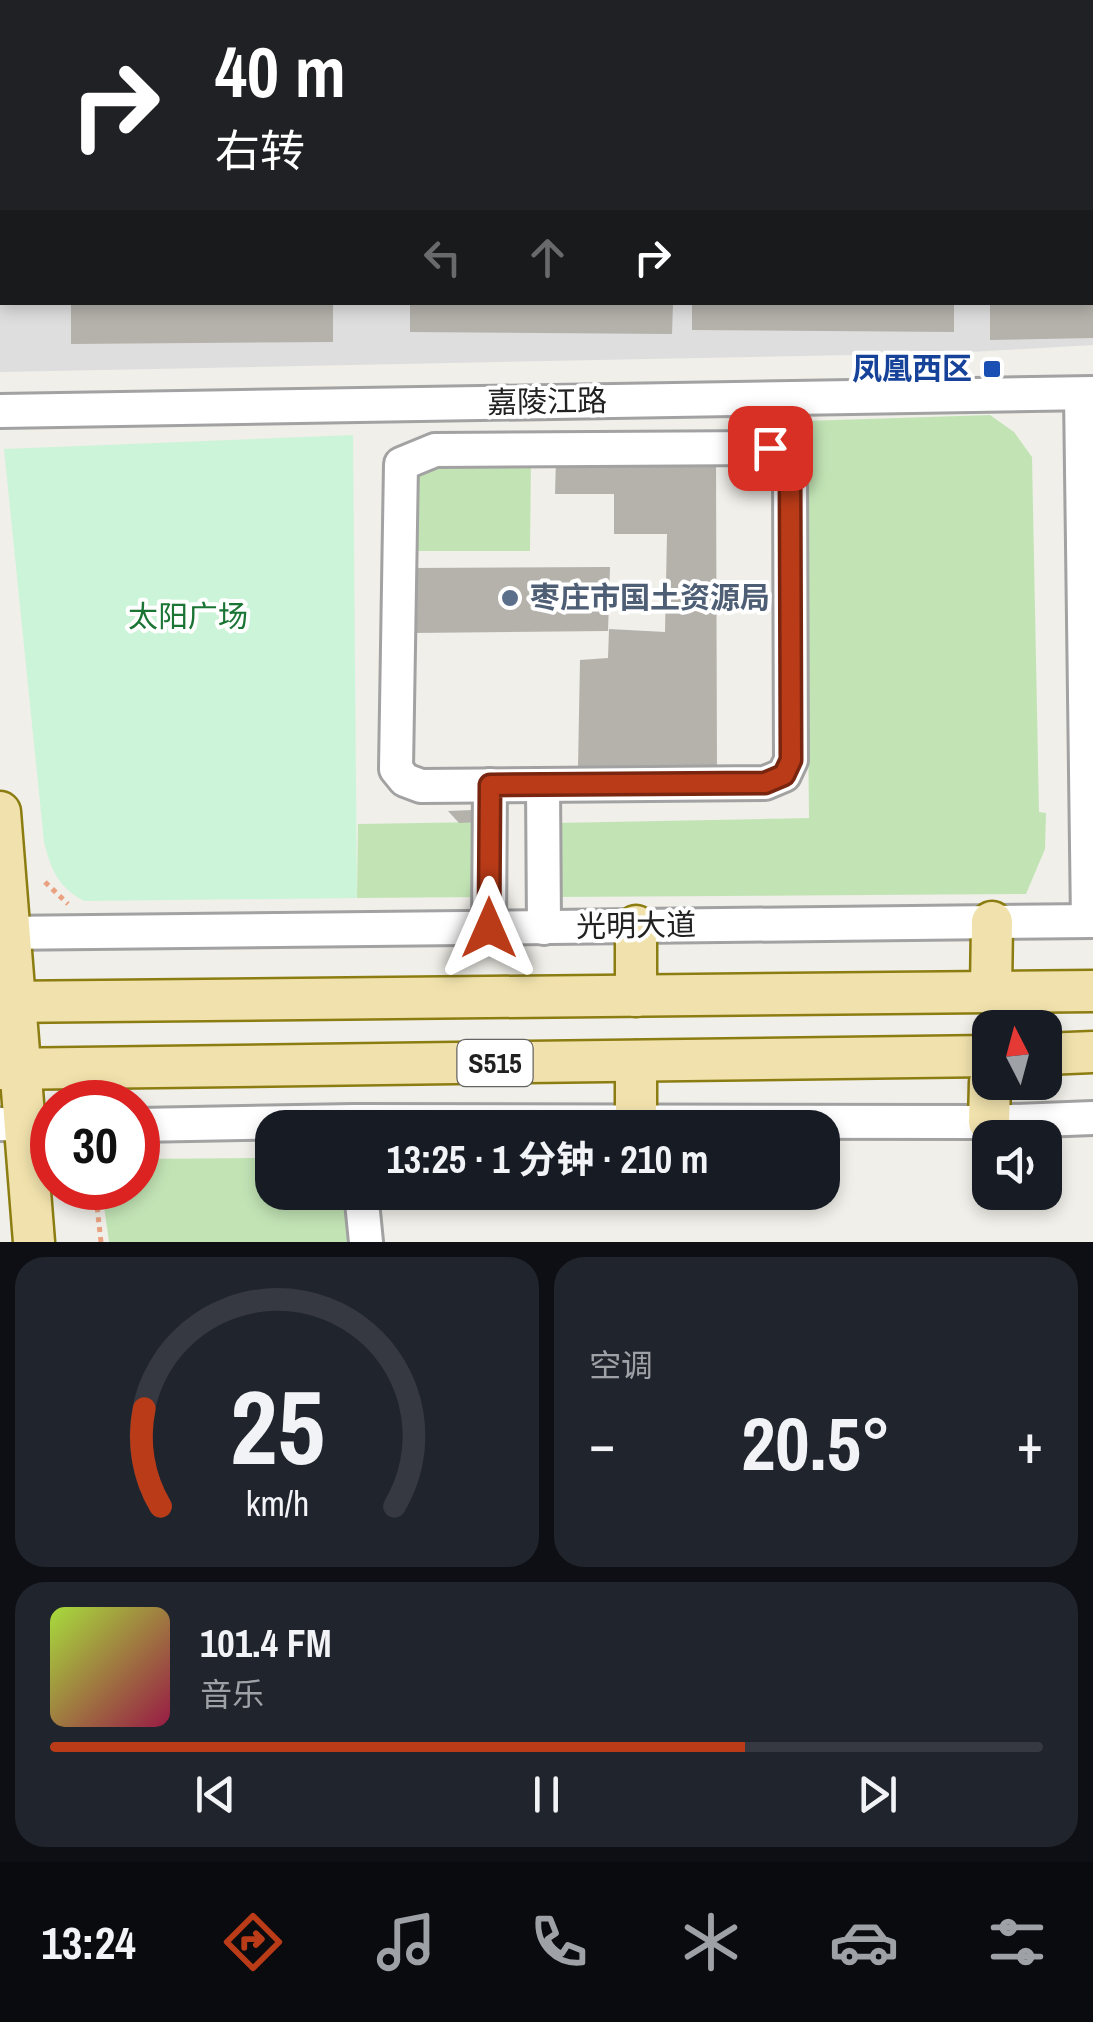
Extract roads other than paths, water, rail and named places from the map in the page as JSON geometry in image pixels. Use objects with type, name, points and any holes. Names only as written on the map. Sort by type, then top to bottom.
[{"type":"main road","points":[[0,812],[10,1069],[26,1125],[34,1242]]},
{"type":"main road","points":[[991,992],[992,922]]},
{"type":"main road","points":[[636,926],[636,996]]},
{"type":"main road","name":"S515","points":[[8,1002],[1093,991]]},
{"type":"main road","points":[[1062,1053],[1093,1052]]},
{"type":"main road","name":"S515","points":[[10,1069],[972,1056]]},
{"type":"main road","points":[[636,1061],[636,1110]]},
{"type":"street","name":"嘉陵江路","points":[[0,411],[1087,394]]},
{"type":"street","points":[[1087,394],[1090,921]]},
{"type":"street","points":[[770,448],[790,469],[791,760],[784,775],[765,783],[543,785],[421,786],[405,780],[396,768],[402,464],[436,450],[770,448]]},
{"type":"street","points":[[489,928],[490,785]]},
{"type":"street","points":[[543,785],[544,928]]},
{"type":"street","name":"光明大道","points":[[6,933],[1090,921]]},
{"type":"street","name":"S515","points":[[840,1111],[989,1102],[1093,1118]]},
{"type":"street","name":"S515","points":[[160,1125],[255,1124]]},
{"type":"street","points":[[363,1210],[366,1242]]},
{"type":"place","name":"凤凰西区","points":[[992,369]]},
{"type":"place","name":"枣庄市国土资源局","points":[[510,598]]},
{"type":"park label","name":"太阳广场","points":[[188,617]]}]
